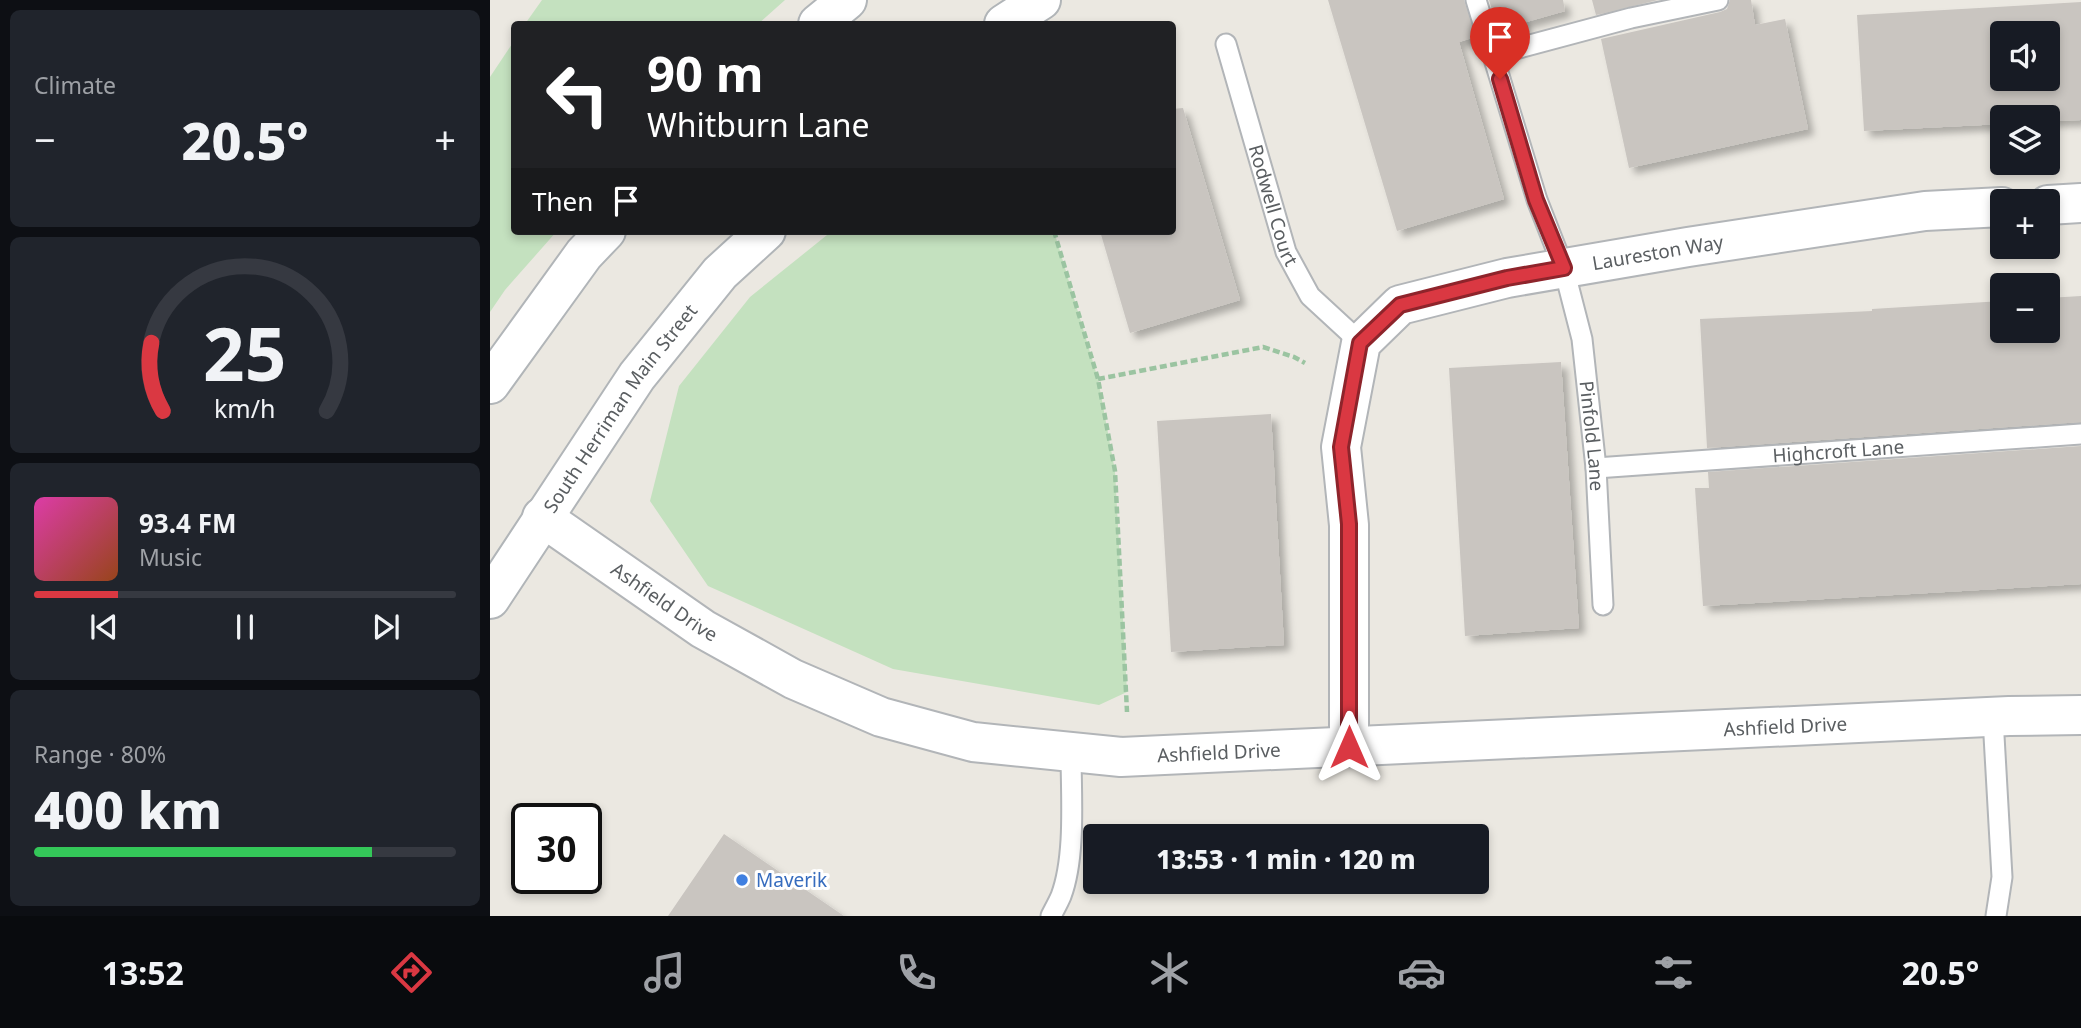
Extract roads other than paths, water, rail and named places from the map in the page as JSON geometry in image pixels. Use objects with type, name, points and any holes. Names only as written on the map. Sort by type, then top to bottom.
[{"type":"street","points":[[822,21],[847,0]]},
{"type":"street","points":[[1009,21],[1041,0]]},
{"type":"street","points":[[2060,204],[2081,203]]},
{"type":"street","name":"Laureston Way","points":[[1360,343],[1400,305],[1507,278],[1925,211],[1990,208]]},
{"type":"street","points":[[490,384],[584,254],[602,235]]},
{"type":"street","name":"South Herriman Main Street","points":[[490,599],[637,376],[720,273],[762,235]]},
{"type":"street","points":[[1349,747],[1349,524],[1341,447],[1360,343]]},
{"type":"street","name":"Ashfield Drive","points":[[542,517],[703,629],[793,678],[881,718],[973,742],[1121,757],[2081,715]]},
{"type":"lane","name":"Pinfold Lane","points":[[1476,0],[1536,200],[1564,268],[1582,339],[1596,468],[1602,605]]},
{"type":"lane","points":[[1493,55],[1631,18],[1718,0]]},
{"type":"lane","name":"Rodwell Court","points":[[1226,44],[1286,252],[1310,296],[1360,343]]},
{"type":"lane","name":"Highcroft Lane","points":[[1596,468],[2081,434]]},
{"type":"lane","points":[[1993,718],[2002,877],[1996,916]]},
{"type":"lane","points":[[1051,916],[1061,896],[1069,857],[1072,810],[1071,752]]},
{"type":"place","name":"Maverik","points":[[742,880]]}]
